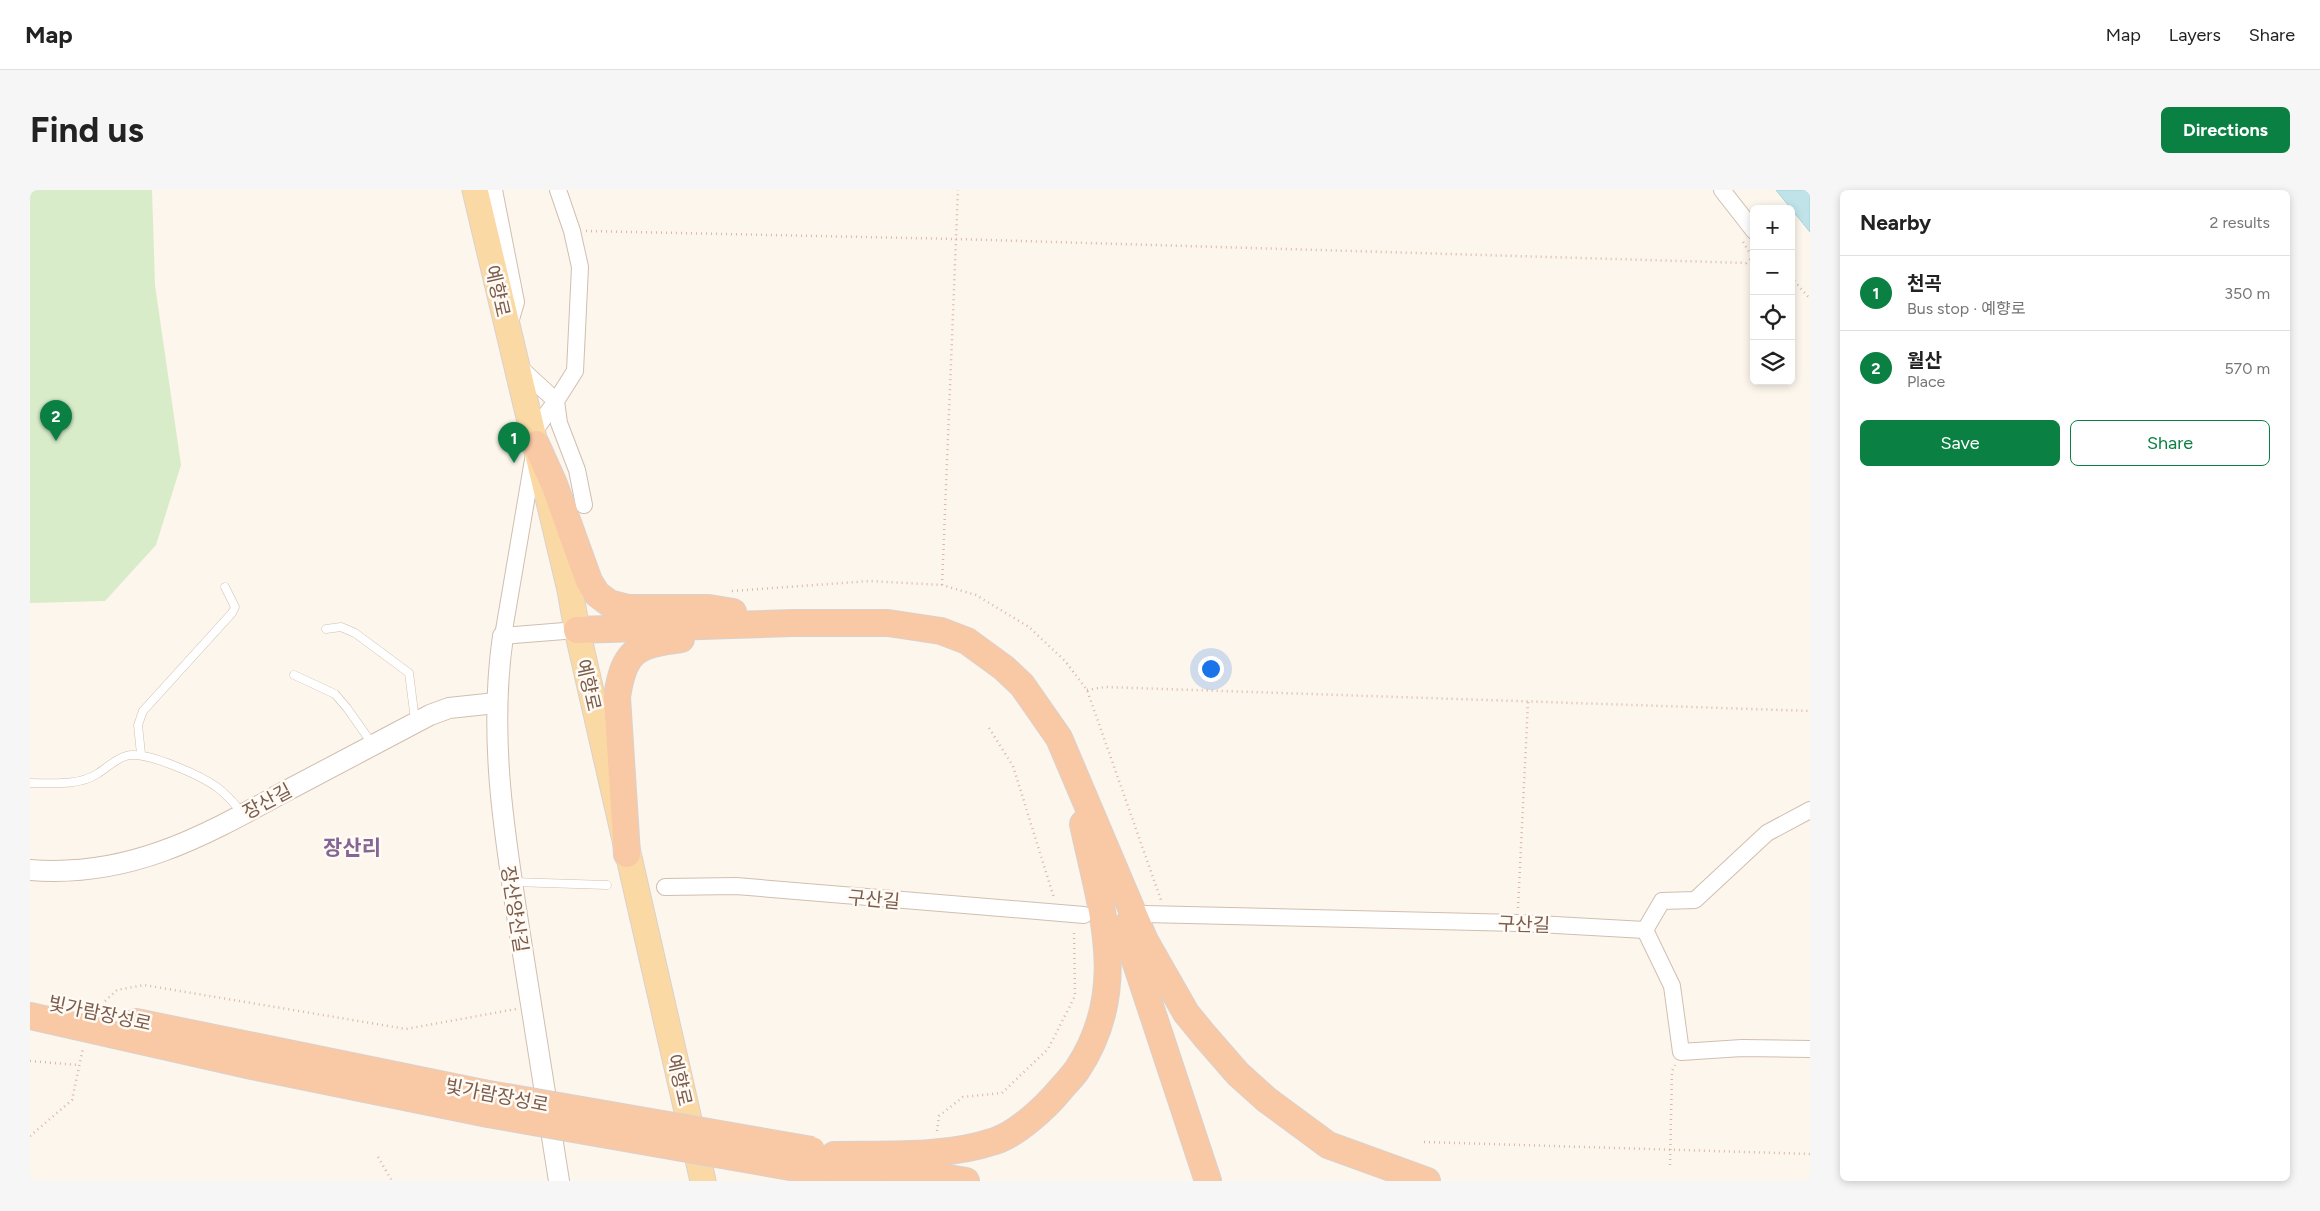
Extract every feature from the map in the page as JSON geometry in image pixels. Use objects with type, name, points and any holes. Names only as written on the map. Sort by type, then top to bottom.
[{"type":"highway","points":[[534,438],[554,484],[588,581],[597,594],[609,603],[628,608],[709,608],[793,623]]},
{"type":"highway","points":[[627,854],[617,697],[624,664],[635,652],[652,643],[793,623]]},
{"type":"highway","points":[[576,630],[793,623],[888,623],[941,630],[967,641],[1004,668],[1022,685],[1058,738],[1145,941],[1186,1013],[1204,1035],[1238,1074],[1267,1100],[1328,1145],[1427,1181]]},
{"type":"highway","points":[[821,1159],[937,1153],[973,1148],[998,1141],[1040,1111],[1077,1070],[1093,1042],[1102,1012],[1108,988],[1109,962],[1107,938],[1071,767]]},
{"type":"highway","points":[[1071,767],[1208,1181]]},
{"type":"highway","name":"빛가람장성로","points":[[30,998],[486,1103]]},
{"type":"highway","name":"빛가람장성로","points":[[30,1016],[252,1066],[966,1181]]},
{"type":"highway","name":"빛가람장성로","points":[[821,1159],[871,1181]]},
{"type":"main road","name":"예향로","points":[[476,190],[570,590],[576,630],[703,1181]]},
{"type":"street","points":[[494,190],[516,302],[508,330]]},
{"type":"street","points":[[558,190],[572,231],[580,267],[575,371],[534,438],[503,636],[576,630]]},
{"type":"street","points":[[1722,190],[1750,226]]},
{"type":"street","points":[[516,364],[556,401],[559,423],[577,470],[584,505]]},
{"type":"street","name":"장산양산길","points":[[503,636],[496,703],[498,775],[511,882],[559,1181]]},
{"type":"street","name":"장산길","points":[[30,870],[55,872],[92,870],[139,860],[169,850],[243,814],[416,722],[449,708],[496,703]]},
{"type":"street","points":[[1810,810],[1767,834],[1695,900],[1662,901],[1645,930],[1672,986],[1681,1052],[1742,1048],[1810,1049]]},
{"type":"street","name":"구산길","points":[[665,887],[736,886],[1072,914]]},
{"type":"street","name":"구산길","points":[[1145,914],[1518,923],[1645,930]]},
{"type":"lane","points":[[140,754],[138,725],[143,711],[232,613],[235,607],[225,587]]},
{"type":"lane","points":[[326,629],[341,627],[355,633],[409,673],[416,722]]},
{"type":"lane","points":[[294,675],[335,694],[373,745]]},
{"type":"lane","points":[[30,783],[68,783],[80,781],[98,774],[124,756],[140,754],[174,766],[218,788],[243,814]]},
{"type":"lane","points":[[511,882],[607,885]]},
{"type":"path","points":[[942,585],[958,190]]},
{"type":"path","points":[[572,231],[956,239],[1746,263],[1750,260]]},
{"type":"path","points":[[1795,282],[1810,299]]},
{"type":"path","points":[[723,591],[870,581],[942,585],[976,594],[1030,627],[1065,661],[1087,690],[1160,894],[1165,914]]},
{"type":"path","points":[[1087,690],[1105,687],[1810,711]]},
{"type":"path","points":[[1518,923],[1528,702]]},
{"type":"path","points":[[937,1132],[938,1116],[963,1097],[1002,1093],[1048,1049],[1075,996],[1072,914],[1013,766],[989,728]]},
{"type":"path","points":[[105,1001],[117,990],[144,985],[406,1029],[531,1007]]},
{"type":"path","points":[[30,1136],[72,1100],[78,1078],[78,1064],[84,1044]]},
{"type":"path","points":[[1670,1165],[1672,1072],[1681,1052]]},
{"type":"path","points":[[30,1061],[78,1064]]},
{"type":"path","points":[[1424,1142],[1810,1154]]},
{"type":"path","points":[[378,1157],[392,1181]]},
{"type":"green space","points":[[30,190],[152,190],[155,285],[181,465],[156,545],[105,601],[30,603]]},
{"type":"water","points":[[1776,190],[1810,190],[1810,232],[1795,213],[1795,205],[1788,205]]},
{"type":"place","name":"월산","points":[[56,441]]},
{"type":"place","name":"천곡","points":[[514,463]]},
{"type":"district","name":"장산리","points":[[352,848]]}]
